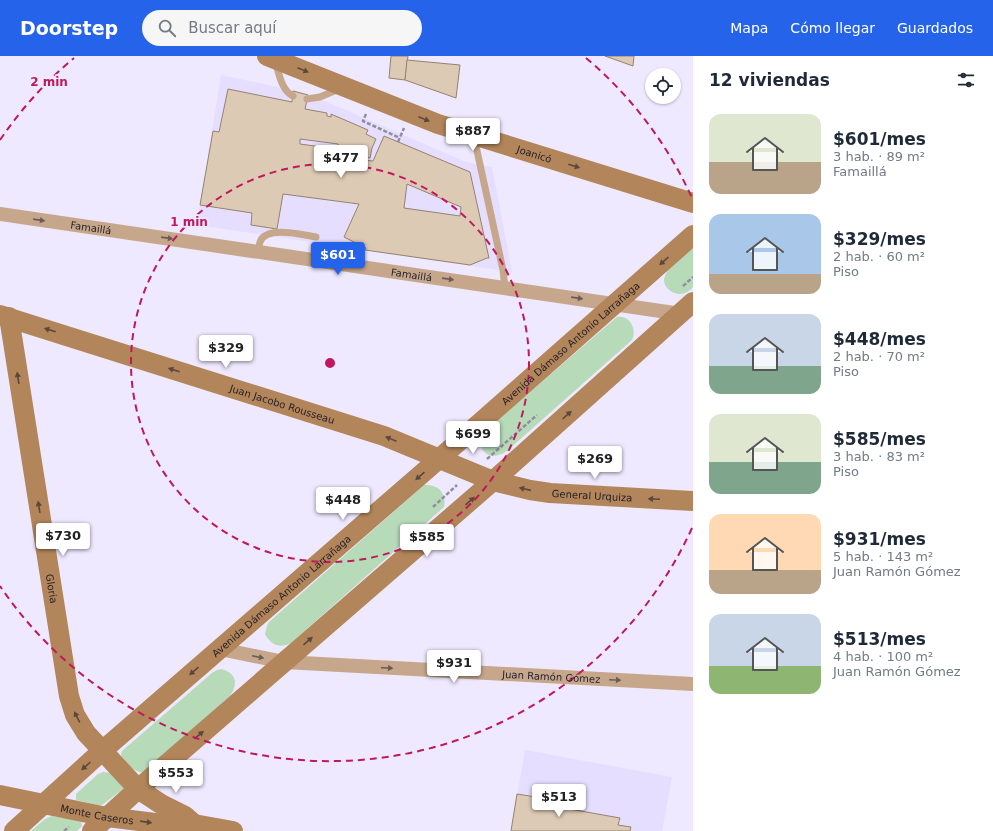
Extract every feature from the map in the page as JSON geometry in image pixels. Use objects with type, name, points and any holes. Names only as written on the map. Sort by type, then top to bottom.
[{"type":"street","name":"Joanicó","points":[[270,57],[438,124],[693,203]]},
{"type":"street","name":"Famaillá","points":[[0,214],[616,304],[687,308]]},
{"type":"street","name":"Avenida Dámaso Antonio Larrañaga","points":[[14,831],[102,751],[440,458],[693,235]]},
{"type":"street","points":[[92,831],[138,788],[492,481],[687,308]]},
{"type":"street","name":"Juan Jacobo Rousseau","points":[[4,316],[384,436],[440,458],[492,481]]},
{"type":"street","name":"Gloria","points":[[4,316],[69,696],[75,715],[86,732],[102,751],[138,788]]},
{"type":"street","name":"General Urquiza","points":[[492,481],[550,494],[693,501]]},
{"type":"street","name":"Juan Ramón Gómez","points":[[220,649],[284,662],[693,684]]},
{"type":"street","name":"Monte Caseros","points":[[138,788],[162,804],[185,816],[194,824]]},
{"type":"street","name":"Monte Caseros","points":[[0,795],[107,817],[179,826],[194,824],[233,831]]},
{"type":"lane","points":[[270,57],[284,87],[289,94],[293,96]]},
{"type":"lane","points":[[307,99],[320,97],[344,86]]},
{"type":"lane","points":[[473,135],[503,270],[505,288]]},
{"type":"lane","points":[[259,252],[260,242],[262,239],[269,234],[276,232],[316,237]]},
{"type":"path","points":[[372,98],[363,121],[400,138]]},
{"type":"path","points":[[398,142],[402,134]]},
{"type":"shaded area","points":[[221,75],[306,93],[466,162],[492,167],[512,272],[197,225]]},
{"type":"shaded area","points":[[525,750],[672,777],[662,831],[511,831]]},
{"type":"green space","points":[[693,248],[693,287],[685,293],[674,293],[668,289],[664,283],[665,276],[668,270]]},
{"type":"green space","points":[[617,317],[626,318],[629,320],[634,331],[632,340],[507,451],[503,454],[494,456],[486,454],[483,451],[479,441],[486,430]]},
{"type":"green space","points":[[424,485],[433,486],[440,490],[443,494],[445,502],[444,507],[291,643],[279,646],[270,641],[265,634],[269,622]]},
{"type":"green space","points":[[222,669],[231,674],[235,680],[233,692],[230,696],[144,772],[137,771],[132,768],[122,757],[122,751],[212,673]]},
{"type":"green space","points":[[103,772],[112,773],[123,789],[102,805],[76,800],[76,794],[98,774]]},
{"type":"green space","points":[[52,816],[81,821],[82,826],[77,831],[31,831],[45,819]]},
{"type":"building","points":[[391,56],[408,56],[405,80],[389,78]]},
{"type":"building","points":[[605,56],[634,56],[633,66]]},
{"type":"building","points":[[407,60],[460,65],[456,98],[405,80]]},
{"type":"building","points":[[228,89],[292,102],[293,91],[308,95],[305,109],[327,113],[327,116],[331,117],[331,114],[368,130],[366,134],[376,139],[370,158],[359,156],[359,161],[343,159],[342,164],[363,167],[363,160],[373,161],[384,136],[470,172],[489,258],[470,265],[365,250],[366,248],[344,237],[359,204],[283,194],[277,229],[251,225],[252,213],[200,205],[213,131],[219,132]],"holes":[[[300,139],[338,144],[337,149],[300,144]],[[407,184],[461,207],[460,216],[404,208]]]},
{"type":"building","points":[[517,794],[548,799],[547,805],[620,818],[618,825],[631,827],[630,831],[511,831]]}]
